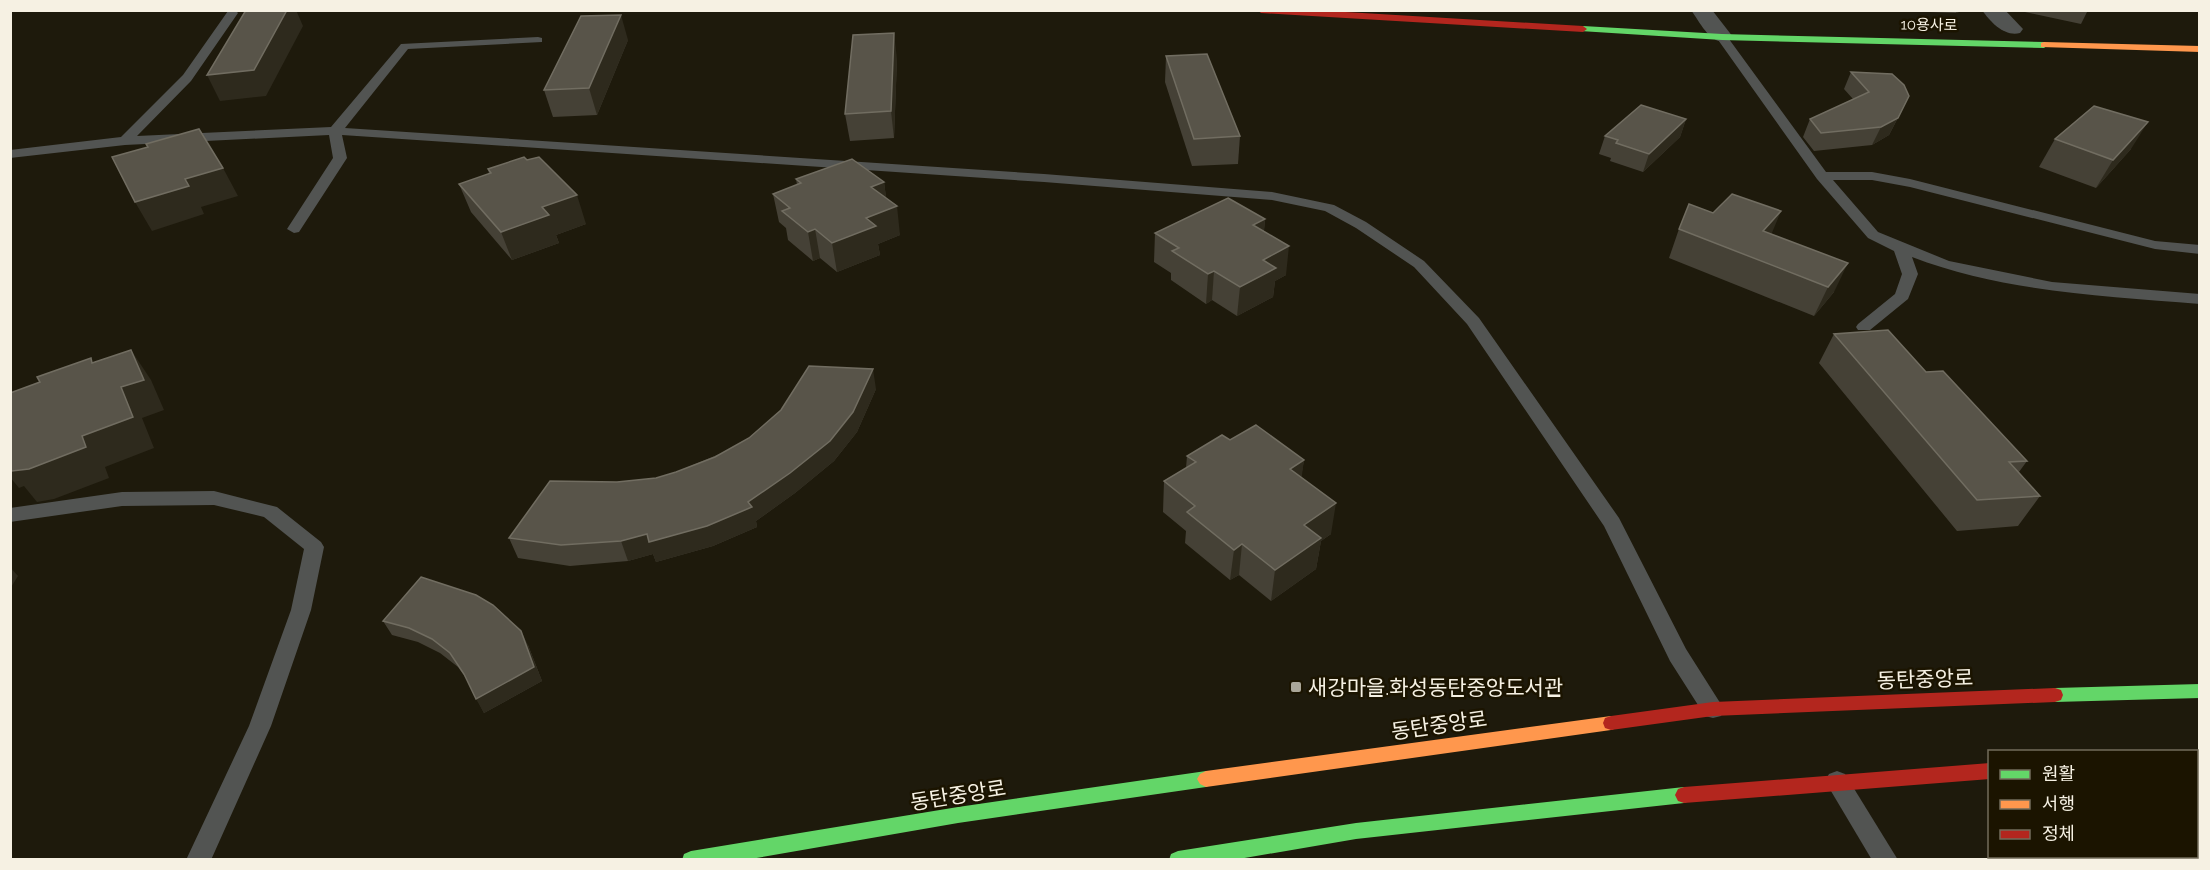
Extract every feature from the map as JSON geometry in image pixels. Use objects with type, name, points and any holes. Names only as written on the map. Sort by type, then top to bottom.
[{"type":"street","name":"10용사로","points":[[1261,10],[1886,27]]},
{"type":"street","name":"10용사로","points":[[1473,10],[2199,49]]},
{"type":"street","points":[[1991,20],[2019,29]]},
{"type":"street","name":"동탄중앙로","points":[[691,860],[958,815],[1426,747],[1713,710],[1899,700],[2199,692]]},
{"type":"street","points":[[1178,860],[1356,831],[1837,781],[1988,771]]},
{"type":"lane","points":[[125,141],[187,78],[232,13]]},
{"type":"lane","points":[[1712,24],[1822,176],[1874,235],[1901,248],[1965,269],[2052,287],[2196,302]]},
{"type":"lane","points":[[294,229],[340,158],[335,130],[405,46],[538,40]]},
{"type":"lane","points":[[10,154],[125,141],[335,130],[1044,178],[1272,196],[1329,208],[1361,225],[1419,264],[1473,321],[1612,523],[1678,655],[1713,710]]},
{"type":"lane","points":[[1822,176],[1872,176],[1910,183],[2155,245],[2199,250]]},
{"type":"lane","points":[[1864,327],[1902,296],[1910,274],[1901,248]]},
{"type":"lane","points":[[10,515],[122,499],[214,498],[270,512],[314,547],[301,610],[260,726],[198,860]]},
{"type":"lane","points":[[1837,781],[1886,860]]},
{"type":"building","points":[[246,10],[287,10],[254,70],[207,75]]},
{"type":"building","points":[[621,15],[589,88],[544,90],[581,16]]},
{"type":"building","points":[[894,33],[891,111],[845,114],[853,35]]},
{"type":"building","points":[[1207,54],[1240,136],[1194,139],[1166,56]]},
{"type":"building","points":[[1851,72],[1892,74],[1904,85],[1909,96],[1898,118],[1881,127],[1821,133],[1810,119],[1869,92]]},
{"type":"building","points":[[1641,105],[1686,119],[1649,154],[1616,143],[1618,140],[1605,136]]},
{"type":"building","points":[[2094,106],[2148,122],[2113,160],[2055,139]]},
{"type":"building","points":[[199,129],[223,168],[185,179],[189,186],[135,202],[112,157],[148,147],[146,144]]},
{"type":"building","points":[[524,157],[527,160],[539,157],[577,195],[542,207],[549,215],[501,232],[459,184],[491,173],[488,169]]},
{"type":"building","points":[[852,159],[884,182],[871,187],[897,206],[866,218],[876,226],[832,243],[815,229],[808,232],[782,211],[790,208],[773,194],[801,183],[796,179]]},
{"type":"building","points":[[1732,194],[1781,211],[1763,231],[1848,263],[1828,287],[1679,229],[1689,204],[1713,213]]},
{"type":"building","points":[[1228,198],[1265,219],[1253,225],[1289,246],[1263,260],[1276,268],[1240,287],[1214,271],[1208,274],[1172,251],[1179,248],[1155,233]]},
{"type":"building","points":[[1888,330],[1926,372],[1943,371],[2027,461],[2009,462],[2040,496],[1977,500],[1834,334]]},
{"type":"building","points":[[131,350],[144,380],[121,387],[133,417],[82,436],[86,447],[29,469],[12,471],[10,467],[10,393],[40,382],[37,377],[91,358],[92,363]]},
{"type":"building","points":[[809,366],[873,369],[853,412],[830,441],[790,473],[748,502],[752,507],[707,526],[649,542],[647,534],[621,541],[561,545],[509,538],[550,481],[617,482],[656,478],[715,457],[749,438],[781,410]]},
{"type":"building","points":[[1256,425],[1304,460],[1290,469],[1336,503],[1304,525],[1321,538],[1275,570],[1242,544],[1234,550],[1187,512],[1195,506],[1164,481],[1196,462],[1187,456],[1222,435],[1230,440]]},
{"type":"building","points":[[421,577],[476,595],[493,605],[521,631],[534,667],[476,699],[464,674],[450,653],[432,639],[409,628],[383,621]]},
{"type":"traffic: fast","points":[[1583,29],[1722,37],[2044,45]]},
{"type":"traffic: fast","points":[[2055,695],[2200,691]]},
{"type":"traffic: fast","points":[[691,860],[958,815],[1206,779]]},
{"type":"traffic: fast","points":[[1178,860],[1356,831],[1684,795]]},
{"type":"traffic: slow","points":[[2044,45],[2200,49]]},
{"type":"traffic: slow","points":[[1206,779],[1611,723]]},
{"type":"traffic: jam","points":[[1261,10],[1583,29]]},
{"type":"traffic: jam","points":[[1611,723],[1713,709],[2055,695]]},
{"type":"traffic: jam","points":[[1684,795],[1988,771]]},
{"type":"place","name":"새강마을.화성동탄중앙도서관","points":[[1296,687]]}]
